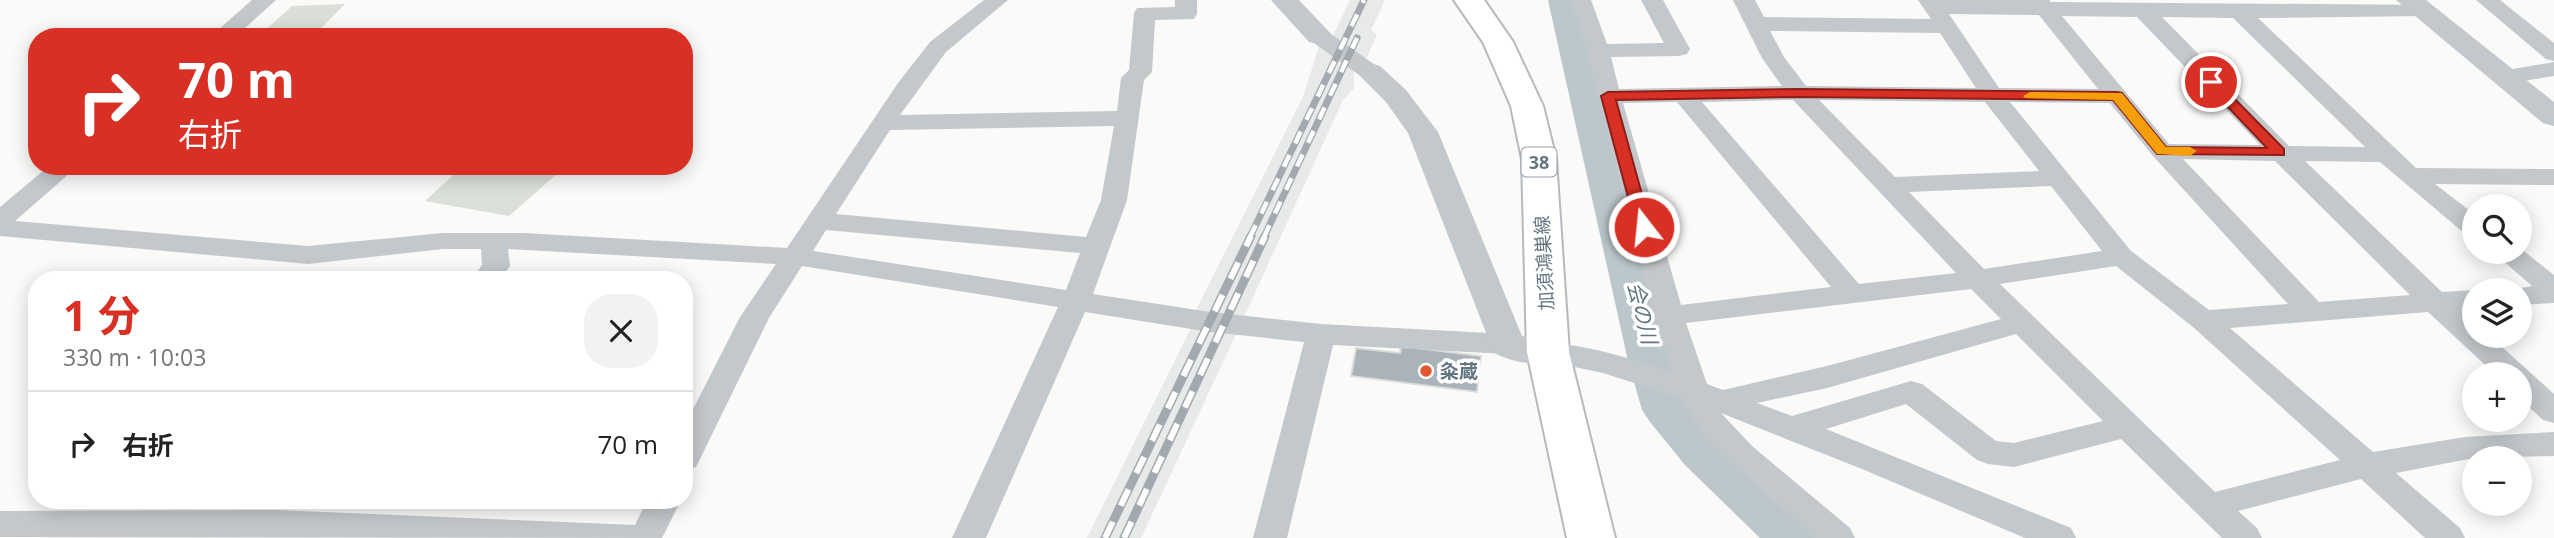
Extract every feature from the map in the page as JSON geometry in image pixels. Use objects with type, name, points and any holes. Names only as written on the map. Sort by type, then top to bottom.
[{"type":"main road","name":"加須鴻巣線","points":[[1469,0],[1498,42],[1527,106],[1539,159],[1527,348],[1591,538]]},
{"type":"street","points":[[232,28],[265,0]]},
{"type":"street","points":[[693,441],[755,317],[886,123],[906,88],[938,47],[997,0]]},
{"type":"street","points":[[969,538],[1076,300],[1114,200],[1133,78],[1140,72],[1145,13],[1186,14],[1186,0]]},
{"type":"street","points":[[1284,0],[1319,36],[1370,72],[1396,96],[1423,132],[1527,348]]},
{"type":"street","points":[[1580,0],[1597,51],[1670,316],[1699,394],[1717,432],[1838,538]]},
{"type":"street","points":[[1597,51],[1679,48],[1652,0]]},
{"type":"street","points":[[1744,0],[1773,58],[1799,93],[1891,185],[1978,279],[2245,538]]},
{"type":"street","points":[[1832,0],[1847,24]]},
{"type":"street","points":[[2487,0],[2554,54]]},
{"type":"street","points":[[1756,24],[1847,24],[1936,11],[2041,4],[2239,12],[2416,5],[2554,117]]},
{"type":"street","points":[[2041,4],[2162,151],[2313,313]]},
{"type":"street","points":[[2143,10],[2279,152],[2433,302],[2500,362]]},
{"type":"street","points":[[1936,11],[1993,96],[2121,257],[2203,320],[2448,538]]},
{"type":"street","points":[[2239,12],[2409,176],[2462,218]]},
{"type":"street","points":[[2504,77],[2554,69]]},
{"type":"street","points":[[1608,96],[1799,93],[2117,96]]},
{"type":"street","points":[[1685,95],[1853,295]]},
{"type":"street","points":[[886,123],[1128,118]]},
{"type":"street","points":[[2162,151],[2388,155]]},
{"type":"street","points":[[0,220],[54,175]]},
{"type":"street","points":[[2409,176],[2554,177]]},
{"type":"street","points":[[1891,185],[2060,178]]},
{"type":"street","points":[[821,221],[1097,246]]},
{"type":"street","points":[[0,228],[308,255],[443,241],[494,241],[797,257],[1210,322],[1321,334],[1527,348],[1593,360],[1699,394],[1796,429],[2059,538]]},
{"type":"street","points":[[492,271],[496,266],[494,241]]},
{"type":"street","points":[[1670,316],[1978,279],[2121,257]]},
{"type":"street","points":[[2521,264],[2554,291]]},
{"type":"street","points":[[2532,294],[2554,291]]},
{"type":"street","points":[[2203,320],[2462,300]]},
{"type":"street","points":[[1699,394],[1742,395],[1827,377],[2024,322]]},
{"type":"street","points":[[1270,538],[1321,334]]},
{"type":"street","points":[[1796,429],[1804,424],[1911,392],[1988,452],[2014,455],[2128,426]]},
{"type":"street","points":[[2532,392],[2554,412]]},
{"type":"street","points":[[2209,506],[2369,465],[2465,449],[2554,444]]},
{"type":"street","points":[[247,523],[265,509]]},
{"type":"street","points":[[645,538],[660,509]]},
{"type":"street","points":[[0,524],[110,531],[247,523],[634,538]]},
{"type":"shaded area","points":[[1350,0],[1385,0],[1371,30],[1377,35],[1366,59],[1332,38]]},
{"type":"shaded area","points":[[345,4],[321,28],[268,28],[292,6]]},
{"type":"shaded area","points":[[1319,46],[1354,69],[1354,88],[1343,100],[1244,317],[1194,314],[1303,97]]},
{"type":"shaded area","points":[[453,175],[556,175],[509,216],[425,201]]},
{"type":"shaded area","points":[[1192,326],[1237,332],[1141,538],[1087,538]]},
{"type":"building","points":[[1401,346],[1481,356],[1477,392],[1351,376],[1356,348],[1400,353]]},
{"type":"waterway","name":"会の川","points":[[1565,0],[1652,361],[1667,410],[1703,452],[1795,538]]},
{"type":"railway","points":[[1250,237],[1364,0]]},
{"type":"railway","points":[[1264,237],[1357,38]]},
{"type":"railway","points":[[1105,538],[1251,236]]},
{"type":"railway","points":[[1124,538],[1265,236]]},
{"type":"slow traffic","points":[[2030,96],[2117,96],[2162,151],[2190,151]]},
{"type":"place","name":"粂蔵","points":[[1426,371]]},
{"type":"route","points":[[1644,227],[1608,96],[1799,93],[2117,96],[2162,151],[2279,152],[2211,82]]}]
